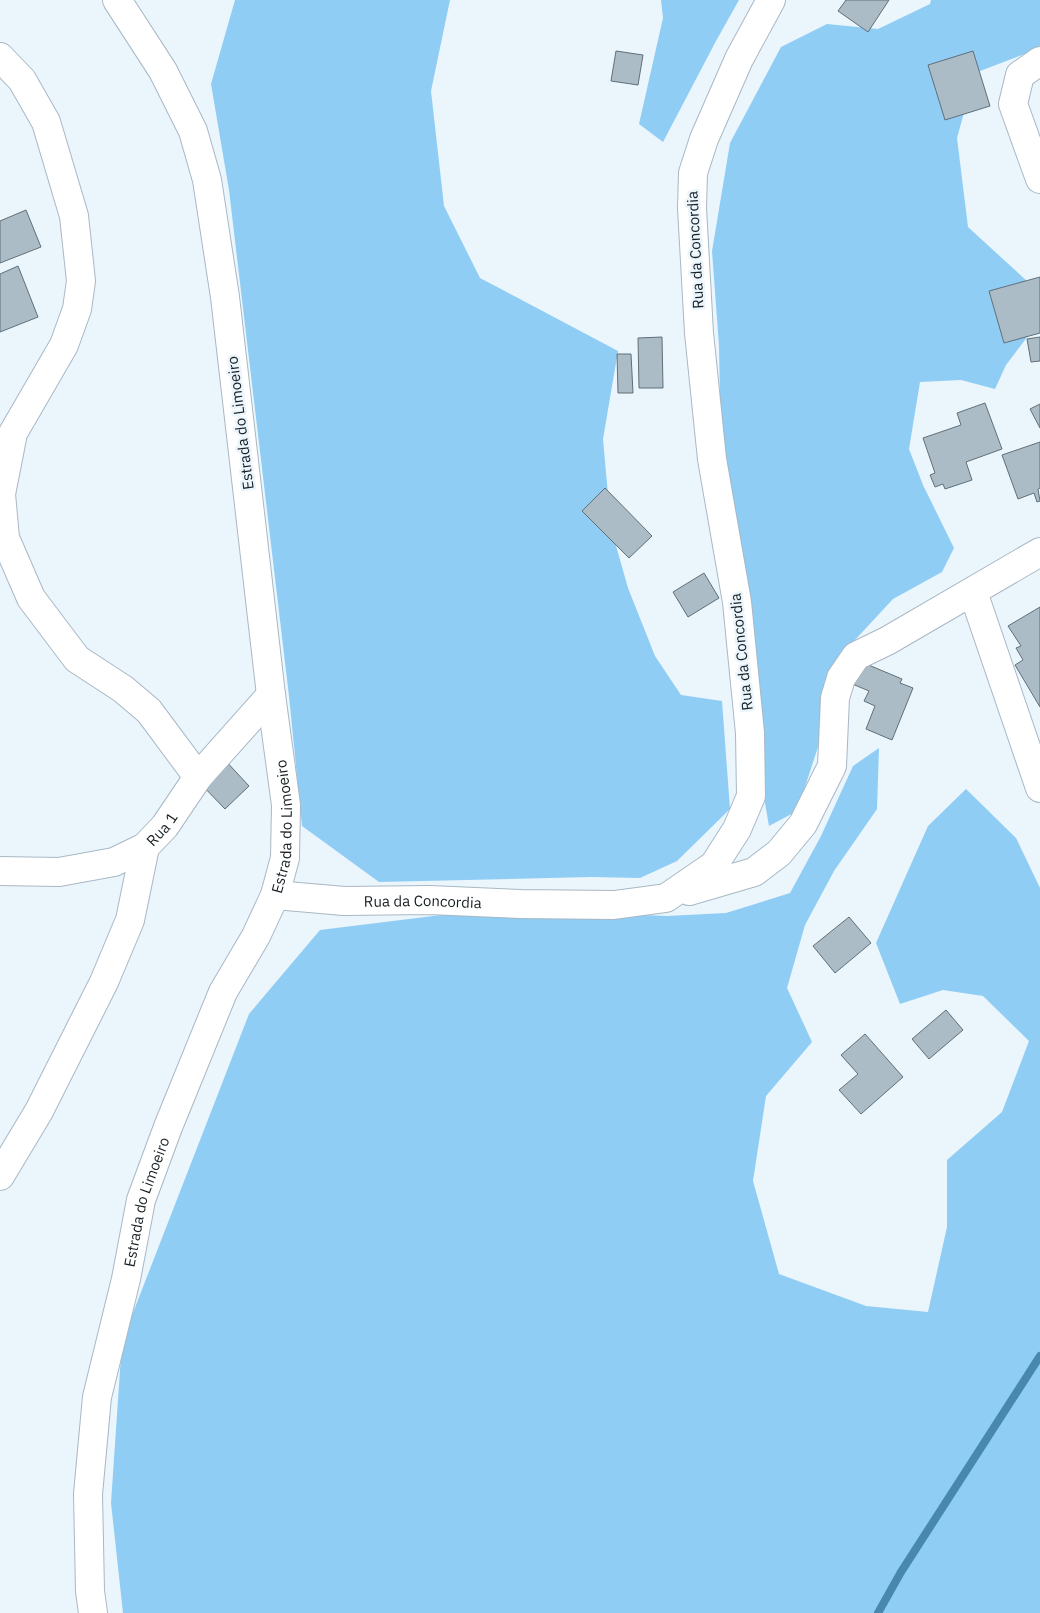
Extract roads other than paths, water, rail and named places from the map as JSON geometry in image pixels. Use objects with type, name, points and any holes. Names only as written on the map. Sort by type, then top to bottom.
[{"type":"street","name":"Estrada do Limoeiro","points":[[93,1613],[90,1591],[88,1494],[97,1397],[126,1279],[141,1200],[168,1127],[223,992],[256,936],[275,895],[285,858],[286,805],[271,695],[225,297],[207,180],[193,131],[163,71],[118,0]]},
{"type":"street","name":"Rua da Concordia","points":[[275,895],[344,901],[429,900],[521,904],[614,905],[666,898],[714,865],[737,829],[751,796],[750,734],[737,602],[712,459],[699,333],[692,208],[693,173],[704,139],[739,59],[771,0]]},
{"type":"street","points":[[0,58],[22,80],[46,122],[74,216],[82,281],[78,309],[64,345],[13,433],[1,494],[6,538],[30,598],[77,659],[123,689],[148,711],[198,777]]},
{"type":"street","points":[[1040,61],[1020,75],[1013,104],[1040,179]]},
{"type":"street","points":[[666,898],[754,872],[779,852],[803,824],[832,766],[835,698],[841,678],[856,656],[887,641],[1040,552]]},
{"type":"street","points":[[973,592],[1040,788]]},
{"type":"street","name":"Rua 1","points":[[0,871],[59,872],[114,862],[145,847],[165,826],[198,777],[271,695]]},
{"type":"street","points":[[0,1176],[39,1111],[104,982],[130,920],[145,847]]},
{"type":"waterway","points":[[878,1613],[901,1572],[1040,1356]]}]
